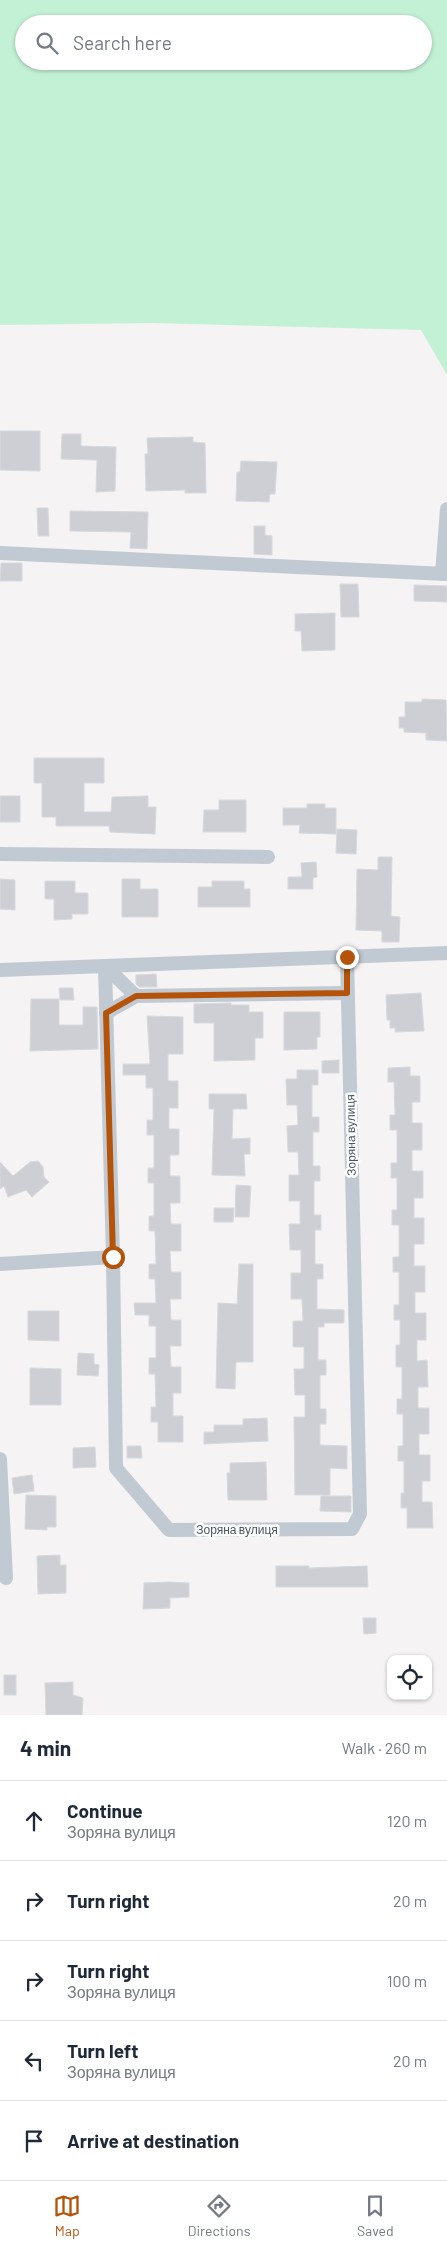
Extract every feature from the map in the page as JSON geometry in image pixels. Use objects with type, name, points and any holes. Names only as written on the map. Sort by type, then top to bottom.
[{"type":"street","points":[[0,553],[444,574],[447,509]]},
{"type":"street","points":[[0,854],[268,857]]},
{"type":"street","points":[[0,970],[447,953]]},
{"type":"street","name":"Зоряна вулиця","points":[[105,966],[113,1257],[116,1468],[169,1530],[352,1529],[360,1514],[347,957]]},
{"type":"street","points":[[105,966],[136,996]]},
{"type":"street","points":[[106,1013],[136,996],[347,993]]},
{"type":"street","points":[[0,1264],[113,1257]]},
{"type":"street","points":[[0,1459],[6,1578]]},
{"type":"green space","points":[[0,0],[447,0],[447,375],[421,330],[152,323],[0,325]]},
{"type":"building","points":[[0,431],[40,431],[40,471],[0,470]]},
{"type":"building","points":[[62,434],[81,434],[81,446],[116,447],[115,491],[96,492],[97,460],[61,459]]},
{"type":"building","points":[[193,437],[193,442],[205,443],[206,493],[185,493],[185,490],[146,491],[145,454],[148,454],[147,438]]},
{"type":"building","points":[[241,461],[277,462],[275,494],[270,494],[269,502],[236,501],[237,472],[240,472]]},
{"type":"building","points":[[37,508],[48,508],[49,536],[38,536]]},
{"type":"building","points":[[70,511],[148,512],[147,549],[130,548],[131,532],[70,531]]},
{"type":"building","points":[[254,526],[265,526],[265,535],[272,536],[272,555],[254,554]]},
{"type":"building","points":[[1,563],[22,563],[22,581],[0,581]]},
{"type":"building","points":[[340,584],[358,584],[359,617],[341,617]]},
{"type":"building","points":[[414,585],[447,586],[447,602],[414,601]]},
{"type":"building","points":[[335,613],[335,650],[302,651],[301,631],[295,631],[295,614]]},
{"type":"building","points":[[422,699],[446,700],[447,741],[426,740],[426,733],[404,732],[404,728],[399,728],[399,717],[405,717],[405,702],[422,702]]},
{"type":"building","points":[[34,758],[104,758],[104,783],[84,783],[84,812],[111,812],[112,797],[148,796],[148,807],[156,807],[155,834],[110,832],[109,826],[56,826],[56,817],[42,817],[42,783],[34,783]]},
{"type":"building","points":[[0,796],[20,796],[20,822],[0,822]]},
{"type":"building","points":[[219,800],[246,800],[246,832],[203,832],[204,810],[219,810]]},
{"type":"building","points":[[307,804],[325,804],[325,808],[336,808],[336,834],[299,833],[300,825],[283,825],[283,808],[307,808]]},
{"type":"building","points":[[337,829],[357,830],[356,854],[336,853]]},
{"type":"building","points":[[378,857],[392,857],[391,916],[400,917],[399,942],[382,942],[382,931],[356,930],[357,869],[378,870]]},
{"type":"building","points":[[316,862],[317,877],[313,878],[313,889],[288,889],[288,877],[302,877],[301,863]]},
{"type":"building","points":[[0,879],[15,880],[15,910],[0,909]]},
{"type":"building","points":[[122,879],[140,879],[140,889],[158,889],[158,917],[122,917]]},
{"type":"building","points":[[45,881],[75,881],[75,893],[88,893],[88,914],[72,914],[72,919],[54,920],[54,899],[45,899]]},
{"type":"building","points":[[212,881],[244,881],[244,889],[250,889],[250,907],[198,907],[198,887],[212,887]]},
{"type":"building","points":[[156,974],[157,987],[139,987],[136,984],[136,975]]},
{"type":"building","points":[[59,988],[73,988],[74,1000],[60,1000]]},
{"type":"building","points":[[421,993],[424,1031],[395,1032],[395,1028],[390,1028],[390,1020],[387,1020],[386,995]]},
{"type":"building","points":[[31,999],[59,999],[59,1025],[83,1025],[83,1007],[97,1007],[98,1049],[30,1051]]},
{"type":"building","points":[[231,1003],[231,1005],[249,1005],[249,1012],[263,1012],[263,1038],[255,1038],[255,1060],[214,1061],[214,1023],[194,1023],[194,1004]]},
{"type":"building","points":[[284,1012],[320,1012],[320,1037],[317,1037],[317,1049],[284,1050]]},
{"type":"building","points":[[147,1016],[183,1017],[183,1054],[168,1054],[168,1081],[178,1081],[178,1108],[169,1108],[169,1129],[179,1129],[179,1155],[170,1155],[170,1176],[180,1176],[180,1203],[170,1203],[171,1224],[181,1224],[181,1251],[170,1251],[171,1272],[181,1272],[181,1299],[170,1299],[171,1320],[181,1320],[181,1346],[170,1346],[171,1367],[181,1367],[181,1393],[173,1393],[173,1416],[183,1416],[183,1442],[158,1442],[158,1422],[151,1422],[151,1407],[156,1407],[155,1374],[149,1374],[149,1358],[156,1358],[156,1326],[149,1326],[149,1315],[135,1315],[134,1303],[156,1303],[155,1279],[149,1279],[149,1264],[156,1264],[155,1231],[149,1231],[149,1216],[154,1216],[154,1183],[148,1183],[148,1168],[154,1168],[154,1135],[147,1135],[147,1120],[153,1120],[153,1088],[146,1088],[146,1075],[123,1075],[123,1064],[150,1064]]},
{"type":"building","points":[[339,1060],[339,1073],[322,1073],[322,1061]]},
{"type":"building","points":[[410,1067],[410,1076],[420,1076],[420,1102],[412,1102],[412,1123],[422,1123],[422,1150],[412,1150],[412,1171],[423,1171],[423,1198],[414,1198],[414,1218],[424,1218],[424,1244],[414,1244],[414,1266],[425,1266],[425,1292],[415,1292],[415,1313],[426,1313],[426,1340],[417,1340],[417,1361],[427,1360],[428,1387],[418,1387],[418,1408],[429,1408],[429,1434],[419,1434],[419,1455],[430,1455],[430,1481],[422,1481],[422,1502],[432,1502],[433,1528],[407,1528],[407,1508],[401,1508],[401,1493],[404,1493],[404,1461],[398,1461],[398,1446],[403,1446],[403,1414],[397,1414],[397,1399],[402,1399],[402,1367],[396,1367],[396,1345],[400,1345],[400,1320],[394,1320],[394,1305],[399,1305],[399,1272],[393,1272],[393,1257],[399,1257],[399,1225],[392,1225],[392,1210],[397,1210],[397,1178],[391,1178],[391,1163],[397,1163],[397,1130],[390,1130],[390,1115],[395,1115],[394,1082],[388,1082],[388,1068]]},
{"type":"building","points":[[297,1070],[318,1070],[318,1085],[312,1085],[312,1117],[319,1117],[319,1132],[313,1132],[313,1166],[320,1166],[320,1181],[314,1181],[314,1215],[321,1215],[321,1230],[315,1230],[315,1264],[323,1264],[323,1279],[317,1279],[317,1309],[344,1310],[344,1323],[324,1323],[324,1327],[318,1327],[318,1360],[326,1360],[326,1375],[320,1375],[320,1409],[326,1409],[326,1424],[320,1424],[320,1445],[347,1446],[347,1469],[330,1468],[330,1495],[295,1495],[294,1417],[305,1417],[305,1395],[295,1395],[294,1369],[304,1369],[304,1347],[293,1347],[293,1321],[303,1321],[302,1299],[291,1299],[291,1273],[301,1273],[301,1250],[290,1250],[289,1224],[300,1224],[300,1201],[289,1201],[289,1175],[299,1175],[298,1152],[288,1152],[287,1126],[298,1125],[297,1105],[287,1105],[286,1079],[297,1079]]},
{"type":"building","points":[[209,1094],[246,1094],[247,1109],[233,1109],[232,1139],[250,1138],[250,1154],[244,1154],[245,1176],[212,1175],[214,1109],[209,1109]]},
{"type":"building","points":[[38,1161],[43,1167],[44,1177],[49,1182],[32,1197],[26,1190],[8,1197],[4,1186],[0,1189],[0,1162],[13,1176],[30,1162]]},
{"type":"building","points":[[236,1185],[251,1186],[249,1217],[235,1217]]},
{"type":"building","points":[[214,1208],[234,1208],[233,1222],[214,1222]]},
{"type":"building","points":[[239,1264],[253,1264],[253,1362],[236,1362],[235,1389],[216,1388],[218,1303],[237,1304]]},
{"type":"building","points":[[28,1311],[59,1311],[59,1341],[28,1340]]},
{"type":"building","points":[[78,1353],[94,1354],[94,1364],[99,1365],[98,1376],[77,1375]]},
{"type":"building","points":[[30,1368],[61,1369],[61,1405],[30,1405]]},
{"type":"building","points":[[267,1418],[268,1441],[204,1444],[204,1432],[214,1432],[214,1425],[243,1425],[243,1419]]},
{"type":"building","points":[[127,1446],[141,1446],[142,1458],[127,1458]]},
{"type":"building","points":[[95,1447],[96,1467],[73,1468],[73,1448]]},
{"type":"building","points":[[266,1462],[267,1500],[228,1500],[227,1473],[230,1473],[230,1463]]},
{"type":"building","points":[[32,1475],[34,1491],[14,1494],[12,1478]]},
{"type":"building","points":[[26,1495],[56,1496],[56,1527],[47,1527],[47,1530],[25,1529]]},
{"type":"building","points":[[321,1496],[351,1496],[351,1512],[320,1511]]},
{"type":"building","points":[[60,1555],[60,1565],[66,1565],[66,1593],[38,1594],[37,1556]]},
{"type":"building","points":[[276,1566],[309,1566],[309,1568],[367,1566],[368,1587],[276,1587]]},
{"type":"building","points":[[144,1583],[189,1583],[189,1597],[170,1598],[170,1608],[143,1609]]},
{"type":"building","points":[[363,1618],[376,1618],[376,1633],[364,1634]]},
{"type":"building","points":[[4,1675],[16,1675],[16,1695],[4,1695]]},
{"type":"building","points":[[73,1682],[73,1695],[83,1698],[82,1715],[46,1715],[45,1683]]},
{"type":"route","points":[[113,1257],[106,1013],[136,996],[347,993],[347,957]]}]
